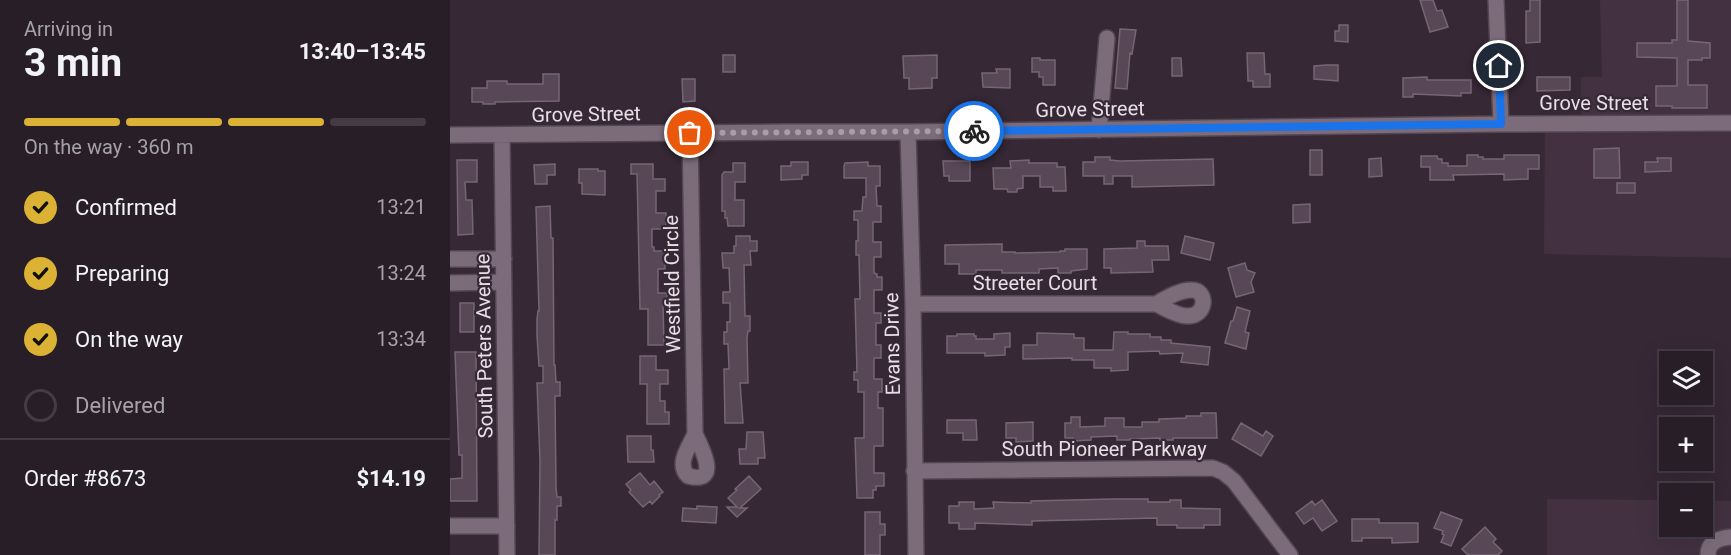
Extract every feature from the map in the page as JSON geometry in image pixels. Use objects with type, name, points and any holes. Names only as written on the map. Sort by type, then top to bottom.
[{"type":"street","points":[[1496,0],[1501,124]]},
{"type":"street","points":[[1099,130],[1107,38]]},
{"type":"street","name":"Grove Street","points":[[450,135],[1731,123]]},
{"type":"street","name":"Evans Drive","points":[[908,132],[914,304],[916,555]]},
{"type":"street","name":"Westfield Circle","points":[[690,133],[695,434]]},
{"type":"street","name":"South Peters Avenue","points":[[502,136],[507,555]]},
{"type":"street","points":[[450,259],[504,259]]},
{"type":"street","points":[[450,283],[504,282]]},
{"type":"street","name":"Streeter Court","points":[[914,304],[1156,304]]},
{"type":"street","name":"South Pioneer Parkway","points":[[915,471],[1213,468],[1223,472],[1234,481],[1290,555]]},
{"type":"street","points":[[450,526],[507,526]]},
{"type":"street","points":[[1708,555],[1708,549],[1713,543],[1722,538],[1731,537]]},
{"type":"shaded area","points":[[1600,0],[1731,0],[1731,258],[1544,254],[1545,124],[1581,124],[1581,77],[1602,77]]},
{"type":"shaded area","points":[[1547,499],[1659,500],[1659,537],[1713,537],[1713,501],[1731,501],[1731,555],[1547,555]]},
{"type":"building","points":[[1420,0],[1433,0],[1437,11],[1442,10],[1448,27],[1430,32]]},
{"type":"building","points":[[1530,0],[1540,0],[1540,42],[1526,43],[1526,11],[1530,11]]},
{"type":"building","points":[[1677,0],[1688,0],[1688,41],[1710,43],[1710,58],[1688,60],[1688,85],[1707,85],[1707,108],[1656,106],[1656,86],[1677,86],[1677,58],[1637,57],[1637,43],[1672,43],[1672,40],[1677,40]]},
{"type":"building","points":[[1339,25],[1348,25],[1348,42],[1335,41],[1335,31],[1339,31]]},
{"type":"building","points":[[1120,29],[1136,30],[1132,54],[1130,53],[1127,89],[1115,88]]},
{"type":"building","points":[[1247,53],[1264,53],[1265,74],[1270,74],[1270,87],[1253,87],[1253,81],[1248,81]]},
{"type":"building","points":[[723,55],[735,55],[735,72],[723,72]]},
{"type":"building","points":[[937,55],[937,78],[932,78],[932,88],[909,89],[909,78],[904,78],[903,56]]},
{"type":"building","points":[[1032,58],[1055,60],[1055,85],[1043,85],[1043,77],[1039,77],[1039,72],[1032,72]]},
{"type":"building","points":[[1172,58],[1181,58],[1182,76],[1172,76]]},
{"type":"building","points":[[1338,65],[1338,81],[1314,79],[1314,66]]},
{"type":"building","points":[[996,69],[1010,69],[1010,88],[983,87],[982,73],[997,73]]},
{"type":"building","points":[[543,74],[559,74],[559,101],[495,102],[495,104],[472,102],[472,88],[487,88],[487,81],[507,81],[507,84],[543,84]]},
{"type":"building","points":[[1427,77],[1427,80],[1471,80],[1471,93],[1461,93],[1461,96],[1413,94],[1413,97],[1403,97],[1403,78]]},
{"type":"building","points":[[1537,77],[1570,77],[1570,90],[1537,91]]},
{"type":"building","points":[[682,79],[695,79],[695,101],[683,102]]},
{"type":"building","points":[[1619,148],[1620,178],[1594,178],[1594,149]]},
{"type":"building","points":[[1310,150],[1322,150],[1322,175],[1310,175]]},
{"type":"building","points":[[1467,155],[1478,155],[1483,159],[1504,159],[1504,155],[1539,155],[1539,169],[1528,169],[1528,179],[1504,180],[1504,174],[1453,175],[1454,180],[1430,180],[1430,167],[1421,167],[1421,156],[1437,156],[1438,159],[1442,159],[1442,163],[1448,163],[1448,166],[1467,166]]},
{"type":"building","points":[[1095,157],[1110,157],[1110,160],[1120,161],[1213,159],[1214,185],[1132,187],[1132,176],[1113,176],[1113,184],[1104,184],[1104,176],[1083,176],[1083,162],[1095,162]]},
{"type":"building","points":[[1381,158],[1382,176],[1369,177],[1369,159]]},
{"type":"building","points":[[1657,158],[1671,158],[1671,171],[1645,172],[1645,162],[1658,162]]},
{"type":"building","points":[[457,160],[477,160],[477,182],[465,182],[466,200],[472,200],[473,234],[458,235]]},
{"type":"building","points":[[1029,160],[1029,163],[1057,163],[1057,167],[1065,167],[1066,191],[1053,191],[1053,187],[1040,187],[1040,176],[1023,176],[1023,188],[1017,189],[1017,192],[994,189],[993,168],[1011,168],[1010,161]]},
{"type":"building","points":[[943,161],[970,161],[970,181],[949,181],[949,176],[944,176]]},
{"type":"building","points":[[791,162],[808,162],[808,175],[802,175],[802,179],[781,180],[781,166],[791,166]]},
{"type":"building","points":[[868,162],[868,166],[880,166],[880,186],[876,186],[877,206],[881,206],[881,222],[873,222],[873,242],[881,242],[881,257],[874,257],[874,273],[877,277],[882,277],[882,290],[874,290],[874,313],[881,313],[881,323],[876,323],[876,345],[881,345],[881,358],[874,358],[874,379],[882,379],[882,392],[878,392],[878,408],[883,408],[883,446],[874,446],[874,473],[884,473],[884,486],[876,486],[876,490],[873,490],[873,498],[857,498],[855,438],[864,438],[864,392],[858,392],[858,380],[854,380],[854,372],[857,372],[855,299],[860,299],[859,255],[856,255],[858,220],[854,220],[854,211],[862,211],[863,197],[866,197],[866,178],[844,178],[844,166],[845,163]]},
{"type":"building","points":[[733,163],[745,163],[745,182],[735,182],[735,200],[744,200],[744,226],[728,226],[725,211],[722,211],[722,175],[724,172],[733,172]]},
{"type":"building","points":[[555,164],[555,175],[547,175],[547,184],[535,184],[534,165]]},
{"type":"building","points":[[631,164],[653,164],[653,179],[665,179],[665,191],[656,191],[656,213],[666,213],[666,229],[652,229],[654,251],[665,251],[665,269],[658,269],[658,293],[667,293],[667,303],[663,303],[664,345],[648,345],[648,309],[640,309],[637,174],[631,174]]},
{"type":"building","points":[[579,169],[605,171],[605,195],[582,194]]},
{"type":"building","points":[[1617,183],[1635,183],[1635,193],[1617,193]]},
{"type":"building","points":[[1310,204],[1310,222],[1293,223],[1293,205]]},
{"type":"building","points":[[550,206],[551,238],[553,238],[554,365],[556,382],[560,382],[560,396],[555,396],[556,487],[557,497],[561,497],[561,506],[557,506],[557,520],[555,520],[555,555],[539,555],[540,461],[537,383],[543,383],[543,366],[539,366],[537,336],[539,311],[536,207]]},
{"type":"building","points":[[736,236],[750,236],[750,241],[757,241],[757,251],[750,251],[751,265],[744,265],[745,316],[750,316],[750,331],[748,331],[747,338],[748,383],[740,383],[743,423],[725,423],[724,369],[729,369],[728,344],[724,344],[724,332],[727,332],[727,322],[730,322],[730,303],[723,303],[723,292],[730,292],[729,268],[723,268],[722,253],[734,253]]},
{"type":"building","points":[[1185,236],[1214,243],[1210,260],[1181,253]]},
{"type":"building","points":[[1137,241],[1145,241],[1145,246],[1168,246],[1169,260],[1152,260],[1153,272],[1111,273],[1111,268],[1104,268],[1104,249],[1137,248]]},
{"type":"building","points":[[1002,244],[1002,252],[1015,253],[1087,249],[1087,269],[1071,271],[1071,273],[1058,273],[1058,268],[1039,269],[1039,273],[976,270],[976,274],[959,274],[959,264],[945,264],[945,245]]},
{"type":"building","points":[[1245,263],[1247,270],[1255,273],[1251,282],[1254,292],[1236,297],[1228,268]]},
{"type":"building","points":[[460,303],[474,303],[474,332],[460,332]]},
{"type":"building","points":[[1237,307],[1250,311],[1245,332],[1249,333],[1246,349],[1225,343]]},
{"type":"building","points":[[1114,332],[1150,334],[1150,337],[1171,340],[1171,343],[1210,347],[1208,365],[1181,362],[1183,353],[1160,354],[1159,351],[1128,352],[1128,370],[1111,371],[1111,368],[1094,368],[1094,360],[1023,359],[1023,345],[1037,345],[1037,333],[1074,334],[1074,338],[1084,338],[1084,350],[1113,350]]},
{"type":"building","points":[[1010,333],[1010,347],[1005,347],[1005,355],[947,353],[947,336],[974,334],[976,339],[994,339],[994,334]]},
{"type":"building","points":[[455,352],[476,352],[477,501],[450,501],[450,479],[462,478]]},
{"type":"building","points":[[640,356],[656,356],[656,370],[668,370],[668,384],[660,384],[660,401],[665,401],[665,412],[669,412],[669,424],[647,424],[647,384],[640,384]]},
{"type":"building","points":[[1201,413],[1216,413],[1217,438],[1117,440],[1117,436],[1091,437],[1091,440],[1073,441],[1073,438],[1065,438],[1065,423],[1071,423],[1071,417],[1080,417],[1080,427],[1105,426],[1105,418],[1124,418],[1124,427],[1142,427],[1142,422],[1201,416]]},
{"type":"building","points":[[947,420],[976,420],[977,440],[963,440],[963,433],[947,433]]},
{"type":"building","points":[[1033,422],[1033,441],[1016,442],[1016,438],[1006,438],[1006,423]]},
{"type":"building","points":[[1241,423],[1263,436],[1266,431],[1273,436],[1261,456],[1232,439]]},
{"type":"building","points":[[747,432],[763,432],[765,458],[758,458],[758,464],[740,464],[739,449],[746,449]]},
{"type":"building","points":[[627,436],[651,436],[654,462],[628,462]]},
{"type":"building","points":[[640,473],[650,485],[654,481],[663,492],[652,504],[650,501],[643,507],[629,492],[631,490],[626,484]]},
{"type":"building","points":[[749,476],[761,489],[740,508],[747,508],[737,517],[727,507],[737,507],[728,498]]},
{"type":"building","points":[[1148,499],[1148,502],[1181,500],[1181,508],[1220,509],[1220,525],[1204,525],[1204,528],[1177,528],[1177,525],[1157,525],[1157,518],[1032,521],[1032,525],[975,523],[975,529],[959,529],[959,523],[949,523],[949,506],[959,506],[959,502],[974,502],[974,509],[994,508],[993,502],[1031,503],[1031,501]]},
{"type":"building","points":[[1322,500],[1337,521],[1322,531],[1313,518],[1304,524],[1296,513],[1312,501],[1315,505]]},
{"type":"building","points":[[697,506],[717,507],[716,523],[682,521],[683,508],[697,509]]},
{"type":"building","points":[[865,512],[880,512],[880,524],[885,524],[885,535],[880,535],[880,555],[865,555]]},
{"type":"building","points":[[1441,512],[1462,520],[1451,546],[1441,542],[1443,531],[1434,528]]},
{"type":"building","points":[[1352,519],[1379,519],[1379,523],[1418,523],[1418,542],[1392,543],[1392,538],[1362,538],[1362,541],[1352,541]]},
{"type":"building","points":[[1485,527],[1496,539],[1493,542],[1502,551],[1498,555],[1468,555],[1462,549]]},
{"type":"way so far","points":[[690,133],[974,131]]},
{"type":"route","points":[[974,131],[1501,124],[1499,66]]}]
